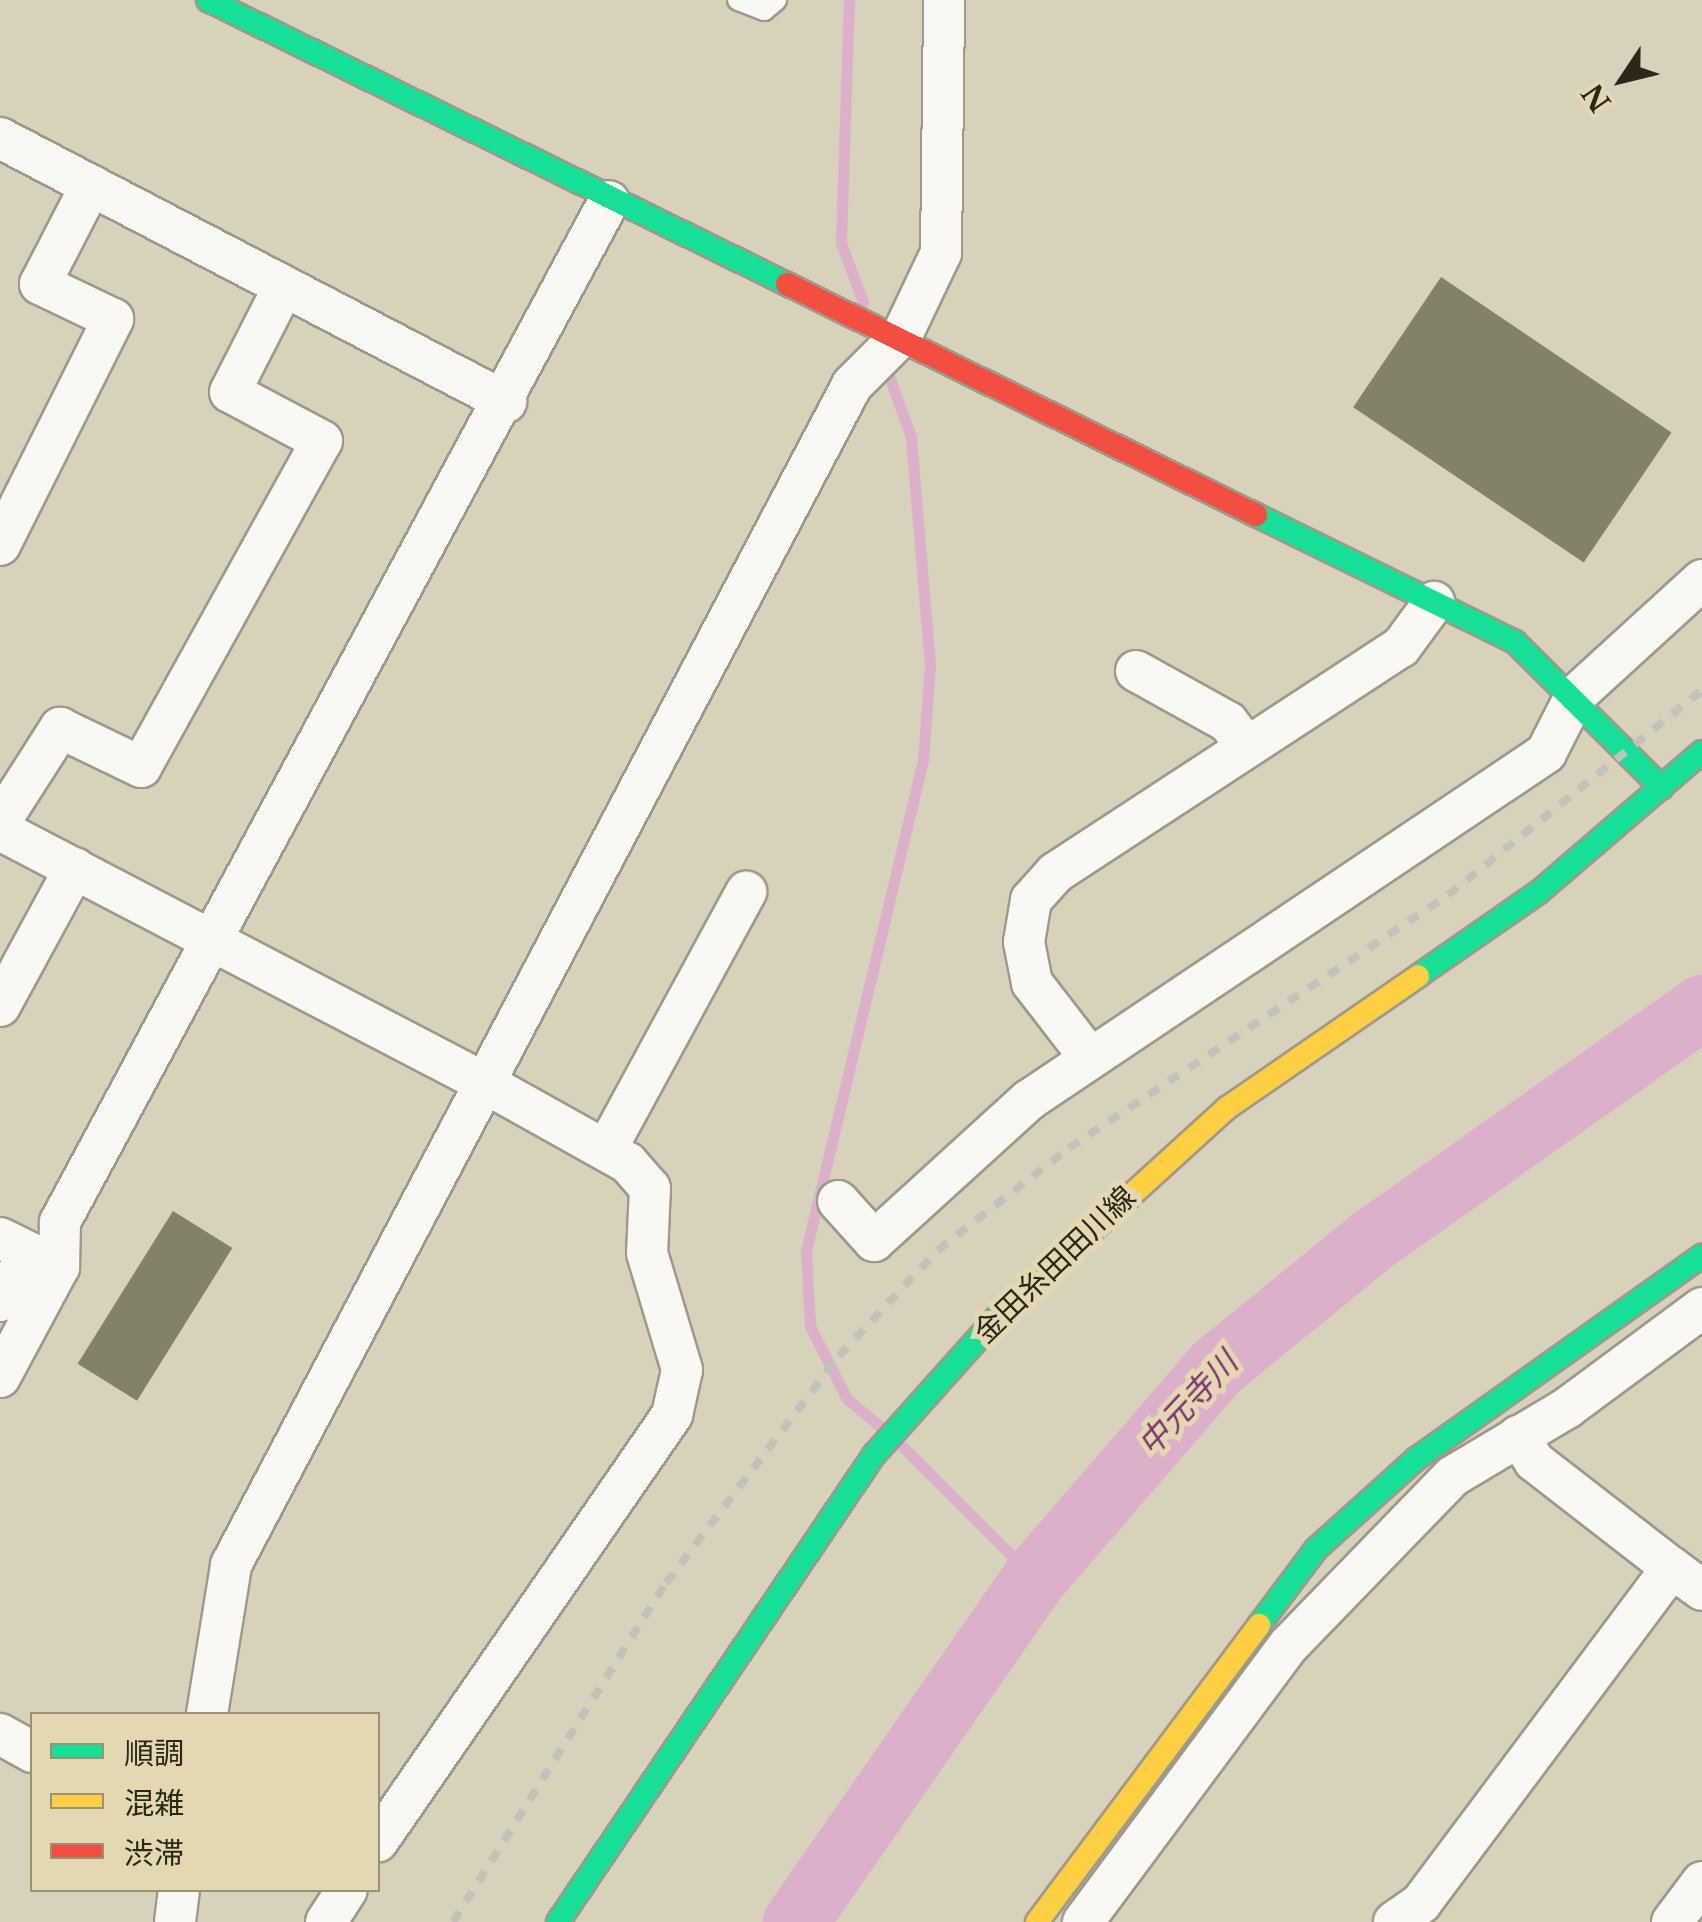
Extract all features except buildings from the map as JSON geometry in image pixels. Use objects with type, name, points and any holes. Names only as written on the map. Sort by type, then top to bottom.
[{"type":"street","points":[[208,0],[608,201],[902,336],[1515,642],[1574,696],[1662,788]]},
{"type":"street","points":[[207,1712],[232,1565],[852,385],[902,336],[941,253],[944,0]]},
{"type":"street","points":[[0,138],[506,402]]},
{"type":"street","points":[[0,545],[114,319],[40,284],[90,185]]},
{"type":"street","points":[[0,1301],[29,1253],[60,1222],[215,942],[506,402],[608,201]]},
{"type":"street","points":[[284,286],[230,392],[322,441],[141,768],[60,728],[0,826],[606,1150],[650,1188],[647,1253],[682,1370],[672,1415],[380,1838]]},
{"type":"street","points":[[838,1202],[874,1241],[1090,1058],[1546,754],[1574,696],[1702,580]]},
{"type":"street","points":[[1090,1058],[1032,983],[1024,942],[1031,900],[1054,872],[1401,646],[1434,602]]},
{"type":"street","points":[[1136,672],[1228,722],[1247,747]]},
{"type":"street","name":"金田糸田田川線","points":[[558,1922],[874,1456],[999,1315],[1227,1108],[1539,892],[1702,752]]},
{"type":"street","points":[[0,1006],[75,868]]},
{"type":"street","points":[[606,1150],[746,892]]},
{"type":"street","points":[[0,1376],[29,1253]]},
{"type":"street","points":[[1037,1922],[1316,1549],[1416,1459],[1702,1256]]},
{"type":"street","points":[[1083,1922],[1289,1645],[1454,1476],[1702,1308]]},
{"type":"street","points":[[1394,1922],[1421,1902],[1687,1579],[1534,1460],[1518,1436]]},
{"type":"street","points":[[0,1734],[30,1751]]},
{"type":"street","points":[[1672,1922],[1702,1882]]},
{"type":"street","points":[[175,1922],[179,1892]]},
{"type":"street","points":[[326,1922],[345,1892]]},
{"type":"lane","points":[[738,0],[764,10],[776,0]]},
{"type":"waterway","points":[[849,0],[841,243],[863,302]]},
{"type":"waterway","points":[[882,1428],[847,1399],[810,1326],[806,1251],[923,760],[930,665],[911,437],[884,362]]},
{"type":"waterway","name":"中元寺川","points":[[795,1922],[1034,1578],[1216,1367],[1373,1239],[1702,1007]]},
{"type":"waterway","points":[[903,1447],[1034,1578]]},
{"type":"railway","points":[[453,1922],[666,1583],[839,1356],[938,1250],[1069,1148],[1448,895],[1702,690]]},
{"type":"traffic: fast","points":[[208,0],[787,284]]},
{"type":"traffic: fast","points":[[1256,515],[1515,642],[1662,788]]},
{"type":"traffic: fast","points":[[1418,976],[1539,892],[1702,752]]},
{"type":"traffic: fast","points":[[558,1922],[874,1455],[999,1315],[1094,1229]]},
{"type":"traffic: fast","points":[[1259,1625],[1316,1549],[1416,1459],[1702,1256]]},
{"type":"traffic: slow","points":[[1094,1229],[1227,1108],[1418,976]]},
{"type":"traffic: slow","points":[[1037,1922],[1259,1625]]},
{"type":"traffic: jam","points":[[787,284],[1256,515]]}]
